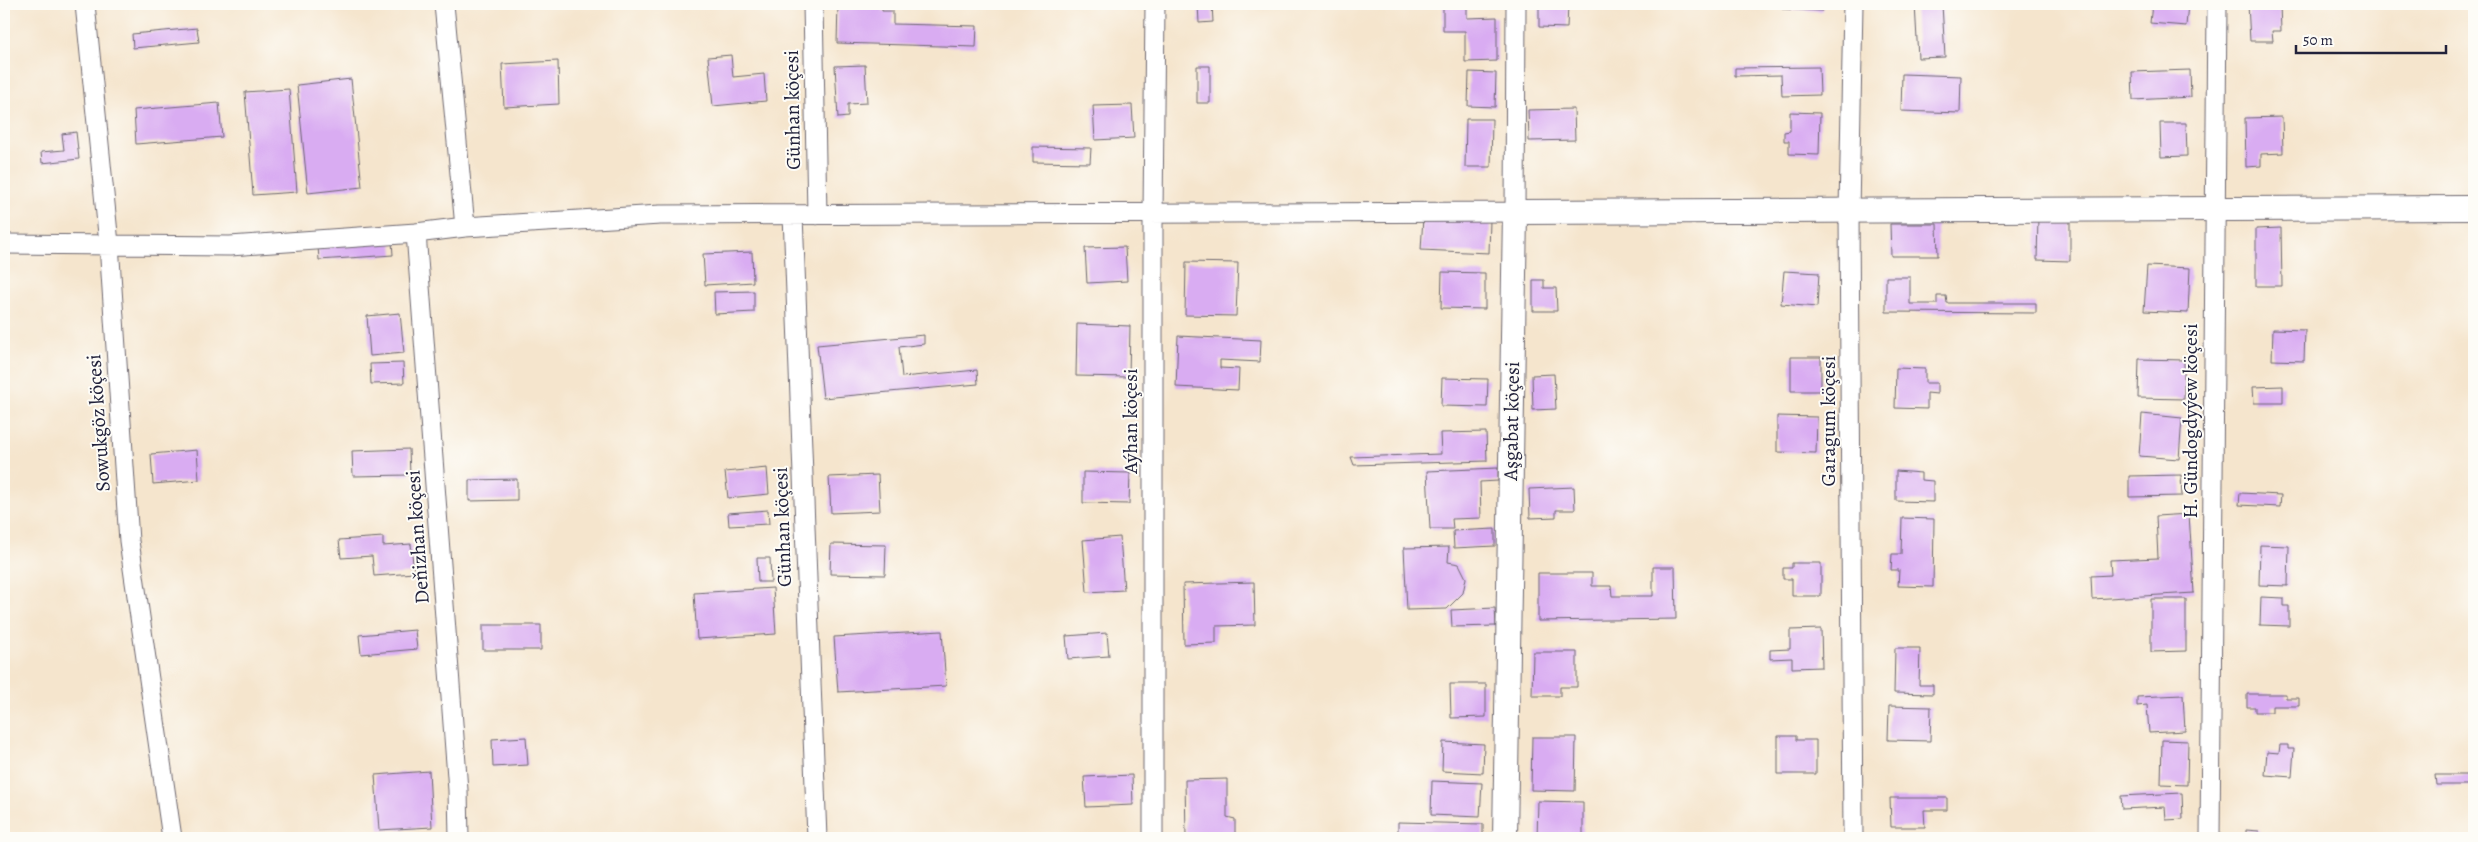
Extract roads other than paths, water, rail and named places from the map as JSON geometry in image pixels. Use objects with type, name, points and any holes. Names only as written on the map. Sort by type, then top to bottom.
[{"type":"street","name":"Sowukgöz köçesi","points":[[85,4],[109,244],[129,541],[172,838]]},
{"type":"street","points":[[444,4],[465,227]]},
{"type":"street","name":"Günhan köçesi","points":[[813,4],[817,215]]},
{"type":"street","name":"Aýhan köçesi","points":[[1153,838],[1152,214],[1155,4]]},
{"type":"street","name":"Aşgabat köçesi","points":[[1505,838],[1515,212],[1516,4]]},
{"type":"street","name":"Garagum köçesi","points":[[1853,4],[1849,211],[1853,838]]},
{"type":"street","name":"H. Gündogdyýew köçesi","points":[[2210,838],[2217,4]]},
{"type":"street","points":[[4,244],[230,246],[416,233],[465,227],[660,215],[2474,208]]},
{"type":"street","name":"Günhan köçesi","points":[[793,215],[817,838]]},
{"type":"street","name":"Deňizhan köçesi","points":[[416,233],[457,780],[459,838]]}]
